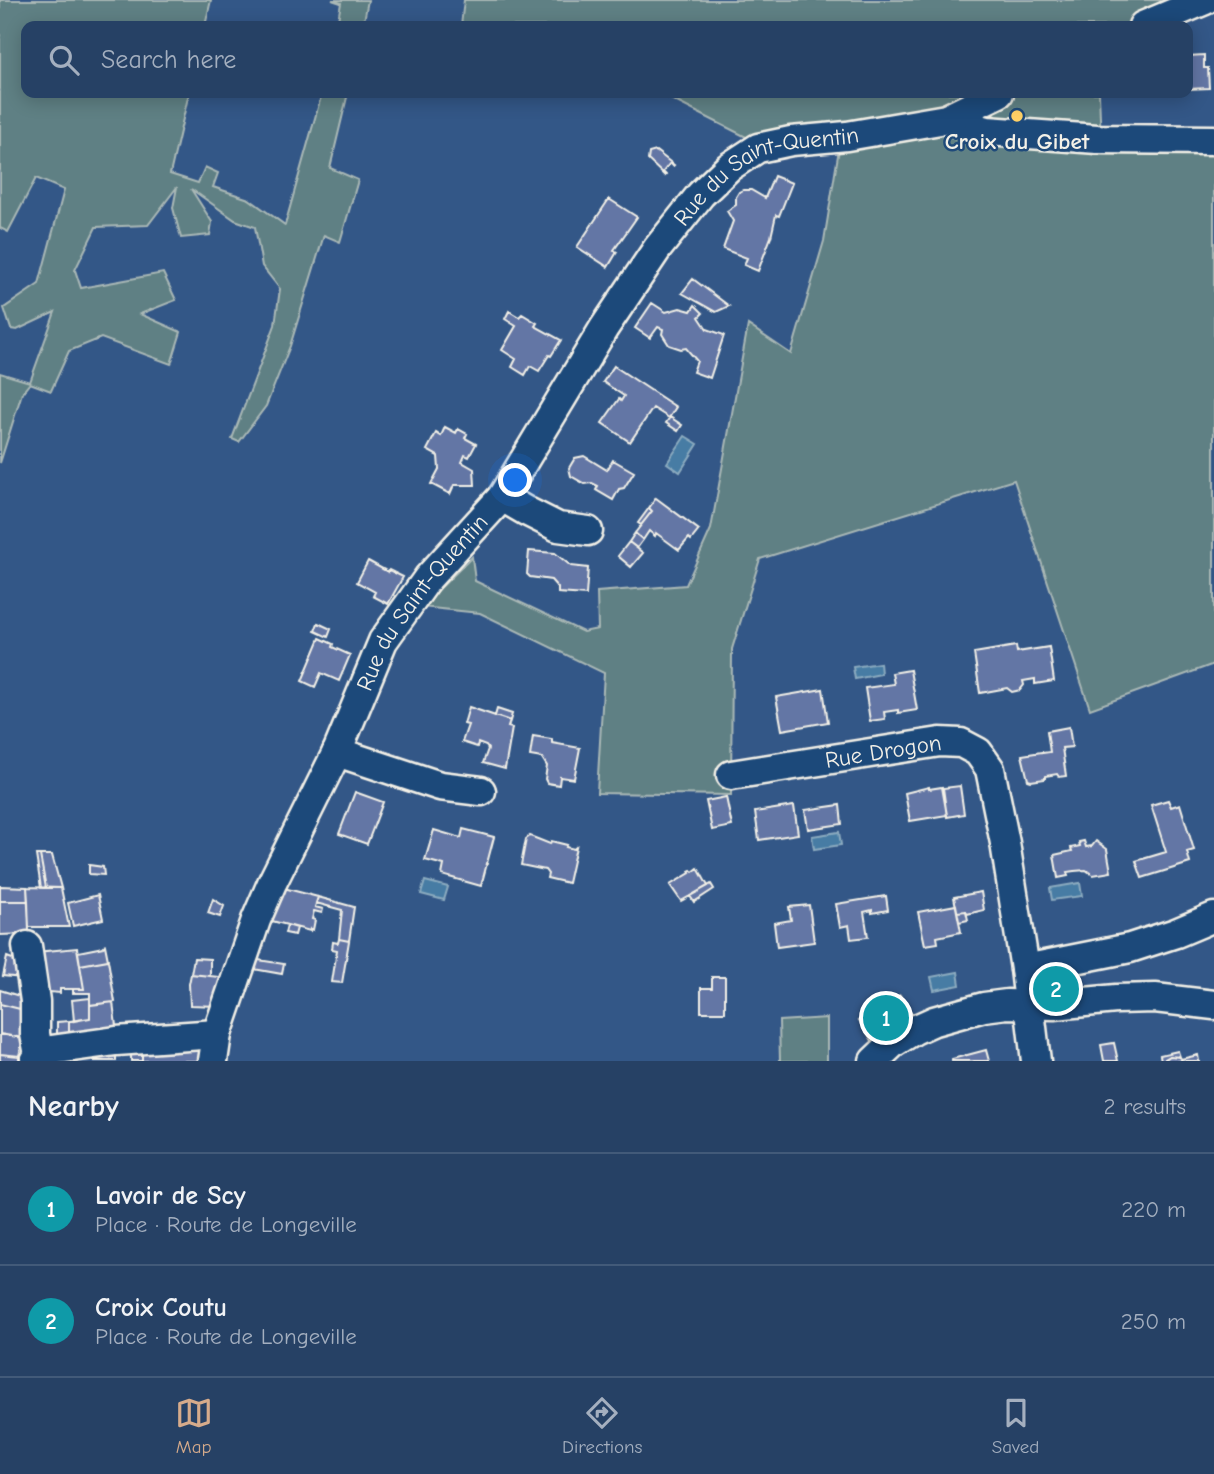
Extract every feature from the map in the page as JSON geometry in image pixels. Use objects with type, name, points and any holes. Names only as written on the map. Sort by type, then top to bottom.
[{"type":"street","points":[[1155,21],[1205,0]]},
{"type":"street","points":[[946,119],[989,98]]},
{"type":"street","points":[[946,119],[987,131],[1097,139],[1214,140]]},
{"type":"street","name":"Rue du Saint-Quentin","points":[[215,1048],[256,920],[337,752],[383,641],[428,578],[502,497],[604,328],[657,249],[701,194],[729,167],[758,148],[946,119]]},
{"type":"street","points":[[502,497],[558,527],[588,531]]},
{"type":"street","name":"Rue Drogon","points":[[731,775],[940,742],[961,743],[978,752],[990,769],[1005,843],[1036,1061]]},
{"type":"street","points":[[337,752],[440,786],[481,791]]},
{"type":"street","points":[[1025,970],[1130,948],[1214,917]]},
{"type":"street","points":[[27,946],[37,1058],[51,1050],[116,1041],[215,1048]]},
{"type":"street","points":[[874,1061],[893,1043],[914,1030],[934,1021],[984,1007],[1154,998],[1214,1006]]},
{"type":"green space","points":[[0,0],[211,0],[206,21],[21,21],[21,98],[188,98],[170,174],[198,183],[205,167],[218,173],[213,187],[249,199],[285,225],[321,98],[347,98],[330,168],[358,180],[340,242],[324,235],[290,346],[266,406],[239,442],[232,439],[275,325],[280,289],[262,266],[255,227],[235,220],[191,189],[212,222],[210,235],[181,238],[173,208],[177,187],[148,225],[96,227],[75,270],[81,288],[163,273],[176,300],[140,314],[181,332],[171,364],[101,338],[69,351],[51,391],[30,383],[22,393],[0,463],[0,373],[30,382],[55,312],[17,330],[11,329],[4,308],[39,284],[64,190],[36,178],[8,232],[0,228]]},
{"type":"green space","points":[[332,0],[368,0],[364,21],[338,21],[341,3]]},
{"type":"green space","points":[[464,0],[1205,0],[1155,21],[462,21]]},
{"type":"green space","points":[[669,98],[1099,98],[1101,144],[1214,146],[1214,664],[1090,709],[1014,480],[760,559],[732,649],[731,795],[597,793],[604,673],[480,613],[421,607],[472,557],[475,581],[583,632],[598,629],[597,592],[686,585],[711,529],[748,325],[791,354],[824,241],[839,149],[754,141]]},
{"type":"green space","points":[[827,1018],[827,1061],[780,1061],[779,1021]]},
{"type":"water","points":[[685,436],[698,444],[680,472],[667,463]]},
{"type":"water","points":[[880,663],[881,674],[855,679],[853,667]]},
{"type":"water","points":[[839,832],[841,845],[814,849],[812,836]]},
{"type":"water","points":[[425,881],[448,887],[444,900],[421,894]]},
{"type":"water","points":[[1080,883],[1082,896],[1052,900],[1050,888]]},
{"type":"water","points":[[958,972],[960,985],[934,990],[931,977]]},
{"type":"building","points":[[1204,55],[1209,88],[1193,89],[1193,56]]},
{"type":"building","points":[[656,151],[674,165],[670,163],[663,172],[665,176],[648,160],[649,153]]},
{"type":"building","points":[[774,176],[792,183],[779,216],[776,215],[758,271],[744,265],[747,258],[723,249],[733,221],[727,211],[736,205],[736,197],[743,190],[751,190],[765,198]]},
{"type":"building","points":[[609,199],[637,217],[614,250],[617,252],[608,267],[577,247]]},
{"type":"building","points":[[693,279],[729,306],[716,312],[682,293]]},
{"type":"building","points":[[652,303],[666,312],[680,308],[691,311],[695,305],[703,313],[699,317],[707,329],[724,335],[710,378],[693,372],[697,361],[686,348],[669,345],[662,334],[663,329],[658,327],[650,338],[635,328]]},
{"type":"building","points":[[509,311],[519,317],[522,314],[537,323],[535,326],[561,340],[539,371],[530,366],[525,375],[512,367],[516,359],[502,350],[516,326],[505,319]]},
{"type":"building","points":[[614,366],[676,407],[669,418],[653,408],[630,442],[602,423],[624,396],[603,382]]},
{"type":"building","points":[[670,417],[682,425],[678,431],[666,423]]},
{"type":"building","points":[[445,427],[456,433],[458,429],[467,434],[465,438],[476,444],[469,457],[465,455],[462,462],[474,469],[475,485],[454,485],[450,494],[431,484],[439,469],[438,456],[427,450],[436,433],[441,436]]},
{"type":"building","points":[[584,456],[607,470],[613,460],[634,472],[613,500],[596,490],[598,486],[585,484],[571,476],[569,468],[575,458]]},
{"type":"building","points":[[656,498],[699,530],[679,550],[656,533],[655,536],[649,531],[643,540],[635,533],[652,511],[649,508]]},
{"type":"building","points":[[649,508],[652,511],[641,525],[638,523]]},
{"type":"building","points":[[635,533],[643,540],[637,548],[629,542]]},
{"type":"building","points":[[629,542],[643,553],[631,567],[618,556]]},
{"type":"building","points":[[529,551],[555,553],[571,566],[588,568],[586,595],[558,593],[558,588],[551,580],[530,577],[527,574]]},
{"type":"building","points":[[368,561],[403,577],[388,604],[373,596],[375,592],[357,582]]},
{"type":"building","points":[[318,623],[331,629],[328,637],[315,631]]},
{"type":"building","points":[[320,638],[350,655],[339,681],[321,673],[315,687],[302,681]]},
{"type":"building","points":[[1016,646],[1017,652],[1049,647],[1054,681],[1035,684],[1035,679],[1023,681],[1024,685],[1020,690],[1012,692],[1007,688],[980,693],[974,653]]},
{"type":"building","points":[[910,670],[917,710],[884,712],[885,719],[870,721],[865,688],[894,684],[892,673]]},
{"type":"building","points":[[823,689],[828,722],[782,730],[776,697]]},
{"type":"building","points":[[469,707],[510,721],[508,727],[512,728],[505,769],[483,763],[488,749],[486,746],[478,743],[477,747],[462,742],[468,725],[464,724]]},
{"type":"building","points":[[497,709],[512,714],[510,721],[495,716]]},
{"type":"building","points":[[1069,727],[1072,747],[1062,748],[1066,776],[1059,777],[1057,774],[1045,776],[1045,779],[1028,780],[1022,755],[1050,752],[1047,731]]},
{"type":"building","points":[[533,736],[580,748],[574,779],[560,777],[559,785],[547,783],[547,766],[542,758],[530,756]]},
{"type":"building","points":[[960,786],[964,814],[947,817],[943,788]]},
{"type":"building","points":[[942,787],[947,815],[910,821],[905,793]]},
{"type":"building","points":[[355,792],[383,802],[367,844],[339,834]]},
{"type":"building","points":[[726,797],[732,826],[712,830],[706,801]]},
{"type":"building","points":[[1168,800],[1171,807],[1180,804],[1194,850],[1187,852],[1190,863],[1142,878],[1136,861],[1166,852],[1151,805]]},
{"type":"building","points":[[840,805],[842,824],[808,829],[805,810]]},
{"type":"building","points":[[794,806],[798,834],[759,840],[755,812]]},
{"type":"building","points":[[463,829],[494,837],[481,886],[442,875],[444,865],[425,860],[434,830],[461,838]]},
{"type":"building","points":[[530,836],[550,844],[551,841],[574,849],[576,847],[568,883],[547,878],[545,870],[521,865],[526,839]]},
{"type":"building","points":[[1084,841],[1086,847],[1092,846],[1096,841],[1107,849],[1111,872],[1093,875],[1086,870],[1074,871],[1067,872],[1068,876],[1058,878],[1054,855],[1072,851],[1071,848],[1080,846],[1079,842]]},
{"type":"building","points":[[36,855],[40,855],[46,888],[41,888]]},
{"type":"building","points":[[40,855],[52,855],[61,888],[46,888]]},
{"type":"building","points":[[89,865],[103,867],[104,875],[89,874]]},
{"type":"building","points":[[698,868],[708,886],[681,901],[670,885],[690,873],[689,871],[693,872]]},
{"type":"building","points":[[711,884],[714,889],[694,902],[690,896]]},
{"type":"building","points":[[0,886],[27,887],[28,901],[0,901]]},
{"type":"building","points":[[27,887],[61,888],[69,927],[29,927]]},
{"type":"building","points":[[280,887],[318,897],[315,907],[323,909],[322,913],[314,911],[313,930],[272,921]]},
{"type":"building","points":[[981,892],[984,910],[967,914],[966,911],[957,912],[954,897]]},
{"type":"building","points":[[98,895],[103,919],[73,926],[68,903]]},
{"type":"building","points":[[886,896],[888,910],[864,912],[868,937],[851,939],[849,925],[840,927],[836,904]]},
{"type":"building","points":[[318,897],[354,907],[349,941],[339,939],[342,910],[316,903]]},
{"type":"building","points":[[213,899],[224,906],[220,917],[208,913]]},
{"type":"building","points":[[0,901],[28,901],[27,934],[0,935]]},
{"type":"building","points":[[809,905],[814,942],[777,947],[774,923],[791,920],[789,907]]},
{"type":"building","points":[[956,905],[961,932],[937,937],[938,943],[925,945],[918,912]]},
{"type":"building","points":[[966,911],[968,920],[959,922],[957,912]]},
{"type":"building","points":[[287,925],[297,928],[295,935],[285,933]]},
{"type":"building","points":[[339,939],[349,941],[342,983],[332,982],[337,950],[332,949],[333,942],[338,943]]},
{"type":"building","points":[[105,945],[108,960],[80,965],[78,952]]},
{"type":"building","points":[[77,948],[84,989],[60,989],[60,993],[38,991],[36,952]]},
{"type":"building","points":[[7,957],[18,961],[24,978],[3,976]]},
{"type":"building","points":[[194,958],[210,959],[210,976],[191,974]]},
{"type":"building","points":[[252,959],[284,964],[282,974],[248,968]]},
{"type":"building","points":[[108,960],[115,1002],[90,1005],[90,993],[73,993],[73,989],[84,989],[80,965]]},
{"type":"building","points":[[191,974],[229,978],[218,1006],[190,1005]]},
{"type":"building","points":[[712,977],[725,977],[725,1012],[701,1012],[701,988],[712,988]]},
{"type":"building","points":[[0,990],[26,998],[28,1011],[0,1004]]},
{"type":"building","points":[[900,995],[913,1016],[873,1042],[859,1020]]},
{"type":"building","points":[[90,998],[90,1018],[74,1021],[72,1000]]},
{"type":"building","points":[[113,1002],[117,1034],[69,1040],[69,1021],[90,1018],[90,1005]]},
{"type":"building","points":[[0,1004],[28,1011],[23,1038],[0,1034]]},
{"type":"building","points":[[69,1021],[69,1040],[57,1041],[57,1022]]},
{"type":"building","points":[[0,1034],[23,1038],[19,1056],[0,1054]]},
{"type":"building","points":[[1114,1043],[1118,1061],[1104,1061],[1101,1045]]},
{"type":"building","points":[[142,1044],[142,1061],[131,1061],[131,1045]]},
{"type":"building","points":[[142,1044],[201,1045],[201,1061],[142,1061]]},
{"type":"building","points":[[986,1050],[989,1061],[952,1061],[952,1059]]},
{"type":"building","points":[[1178,1051],[1180,1057],[1170,1056],[1161,1061],[1160,1055]]},
{"type":"building","points":[[0,1054],[19,1056],[19,1061],[0,1061]]},
{"type":"building","points":[[116,1054],[116,1061],[94,1061],[94,1055]]},
{"type":"building","points":[[1198,1055],[1199,1061],[1163,1061],[1170,1056],[1181,1059]]},
{"type":"place","name":"Croix du Gibet","points":[[1017,116]]},
{"type":"place","name":"Croix Coutu","points":[[1056,989]]},
{"type":"place","name":"Lavoir de Scy","points":[[886,1018]]}]
